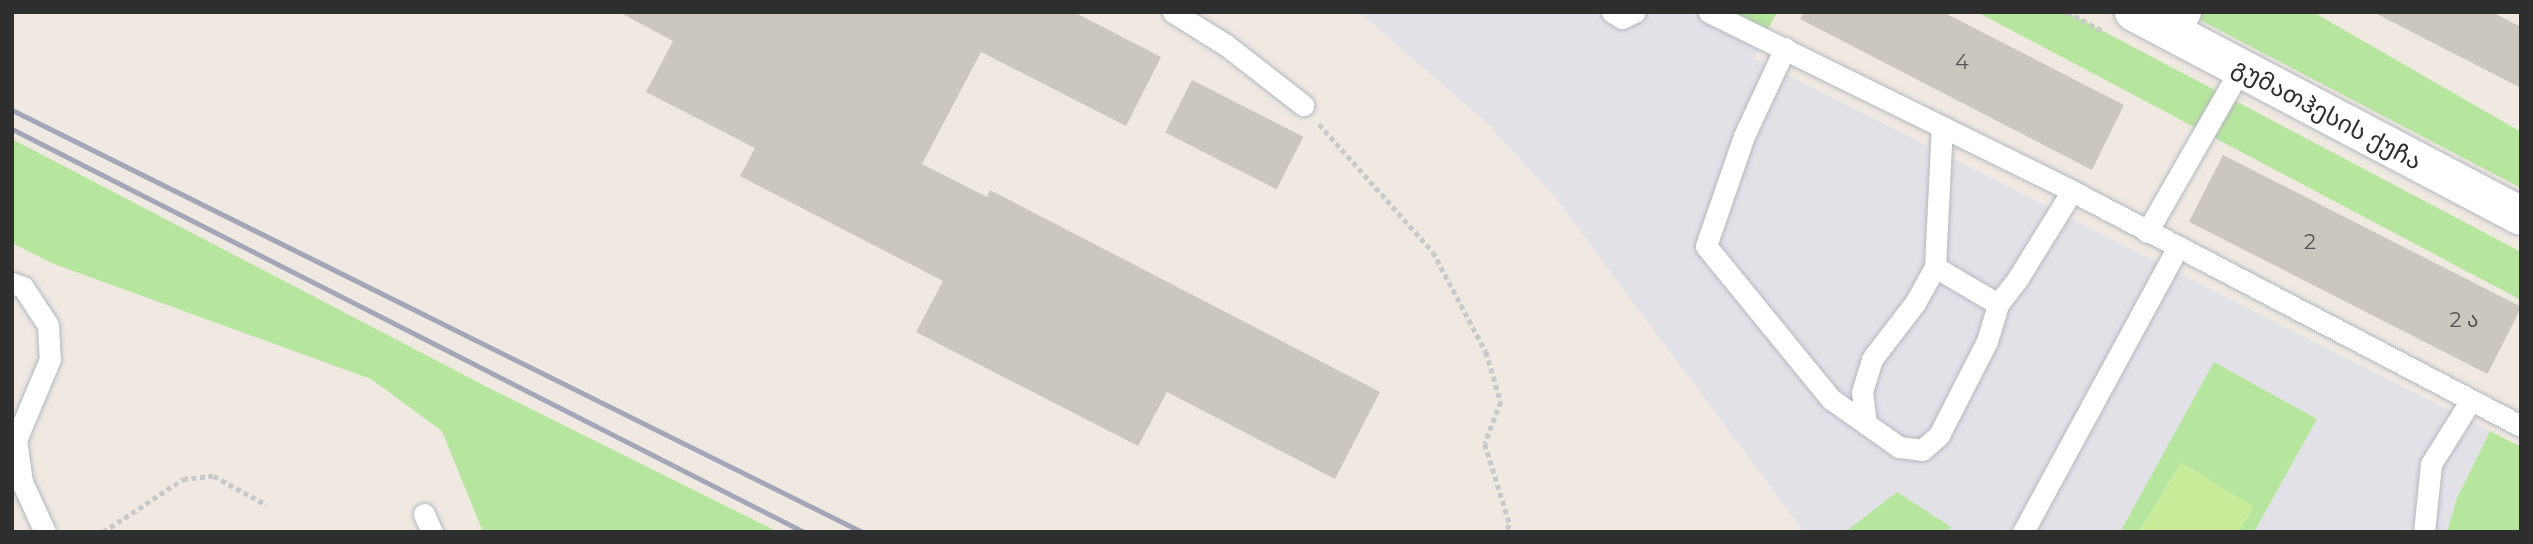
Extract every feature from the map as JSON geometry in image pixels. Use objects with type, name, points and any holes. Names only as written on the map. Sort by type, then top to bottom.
[{"type":"street","name":"გუმათჰესის ქუჩა","points":[[2134,12],[2184,24],[2241,68],[2521,216]]},
{"type":"lane","points":[[1173,12],[1226,45],[1303,106]]},
{"type":"lane","points":[[1612,12],[1622,18],[1635,12]]},
{"type":"lane","points":[[1709,12],[2071,191],[2521,426]]},
{"type":"lane","points":[[1785,48],[1744,136],[1706,246],[1831,399],[1899,447],[1922,450],[1938,435],[1987,341],[1998,304],[2018,278],[2071,191]]},
{"type":"lane","points":[[2147,232],[2241,68]]},
{"type":"lane","points":[[1866,424],[1862,392],[1872,359],[1916,303],[1935,267],[1942,126]]},
{"type":"lane","points":[[2023,532],[2177,248]]},
{"type":"lane","points":[[1935,267],[1998,304]]},
{"type":"lane","points":[[12,283],[23,287],[48,325],[50,359],[16,440],[22,482],[45,532]]},
{"type":"lane","points":[[2424,532],[2431,464],[2471,400]]},
{"type":"path","points":[[1303,106],[1433,251],[1486,352],[1501,402],[1485,444],[1510,525],[1504,532]]},
{"type":"path","points":[[103,532],[183,479],[214,477],[267,505]]},
{"type":"shaded area","points":[[1359,12],[1594,12],[1626,29],[1651,12],[1733,12],[1767,31],[1754,58],[2490,431],[2457,498],[2447,532],[2254,532],[2317,419],[2215,362],[2120,532],[1948,532],[1950,527],[1897,492],[1845,532],[1804,532],[1555,197],[1486,122]]},
{"type":"green space","points":[[1733,12],[1777,12],[1767,31]]},
{"type":"green space","points":[[1977,12],[2067,12],[2521,252],[2521,300]]},
{"type":"green space","points":[[2185,12],[2313,12],[2521,132],[2521,188]]},
{"type":"green space","points":[[12,139],[491,389],[778,532],[483,532],[442,431],[371,379],[54,264],[12,243]]},
{"type":"green space","points":[[2214,362],[2317,419],[2254,532],[2238,532],[2253,507],[2181,463],[2139,532],[2120,532]]},
{"type":"green space","points":[[2490,431],[2521,447],[2521,532],[2447,532],[2457,498]]},
{"type":"green space","points":[[2181,463],[2254,507],[2238,532],[2139,532]]},
{"type":"green space","points":[[1897,492],[1951,527],[1948,532],[1845,532]]},
{"type":"building","points":[[619,12],[1074,12],[1161,57],[1126,126],[981,52],[922,164],[987,197],[990,190],[1380,392],[1335,479],[1167,392],[1138,446],[916,332],[943,281],[740,176],[755,148],[646,92],[673,41]]},
{"type":"building","points":[[1804,12],[1943,12],[2124,105],[2092,170],[1800,19]]},
{"type":"building","points":[[2373,12],[2492,12],[2521,27],[2521,88]]},
{"type":"building","points":[[1192,80],[1303,137],[1277,189],[1165,133]]},
{"type":"building","points":[[2223,155],[2521,307],[2487,374],[2189,222]]},
{"type":"railway","points":[[12,110],[862,532]]},
{"type":"railway","points":[[12,129],[804,532]]}]
